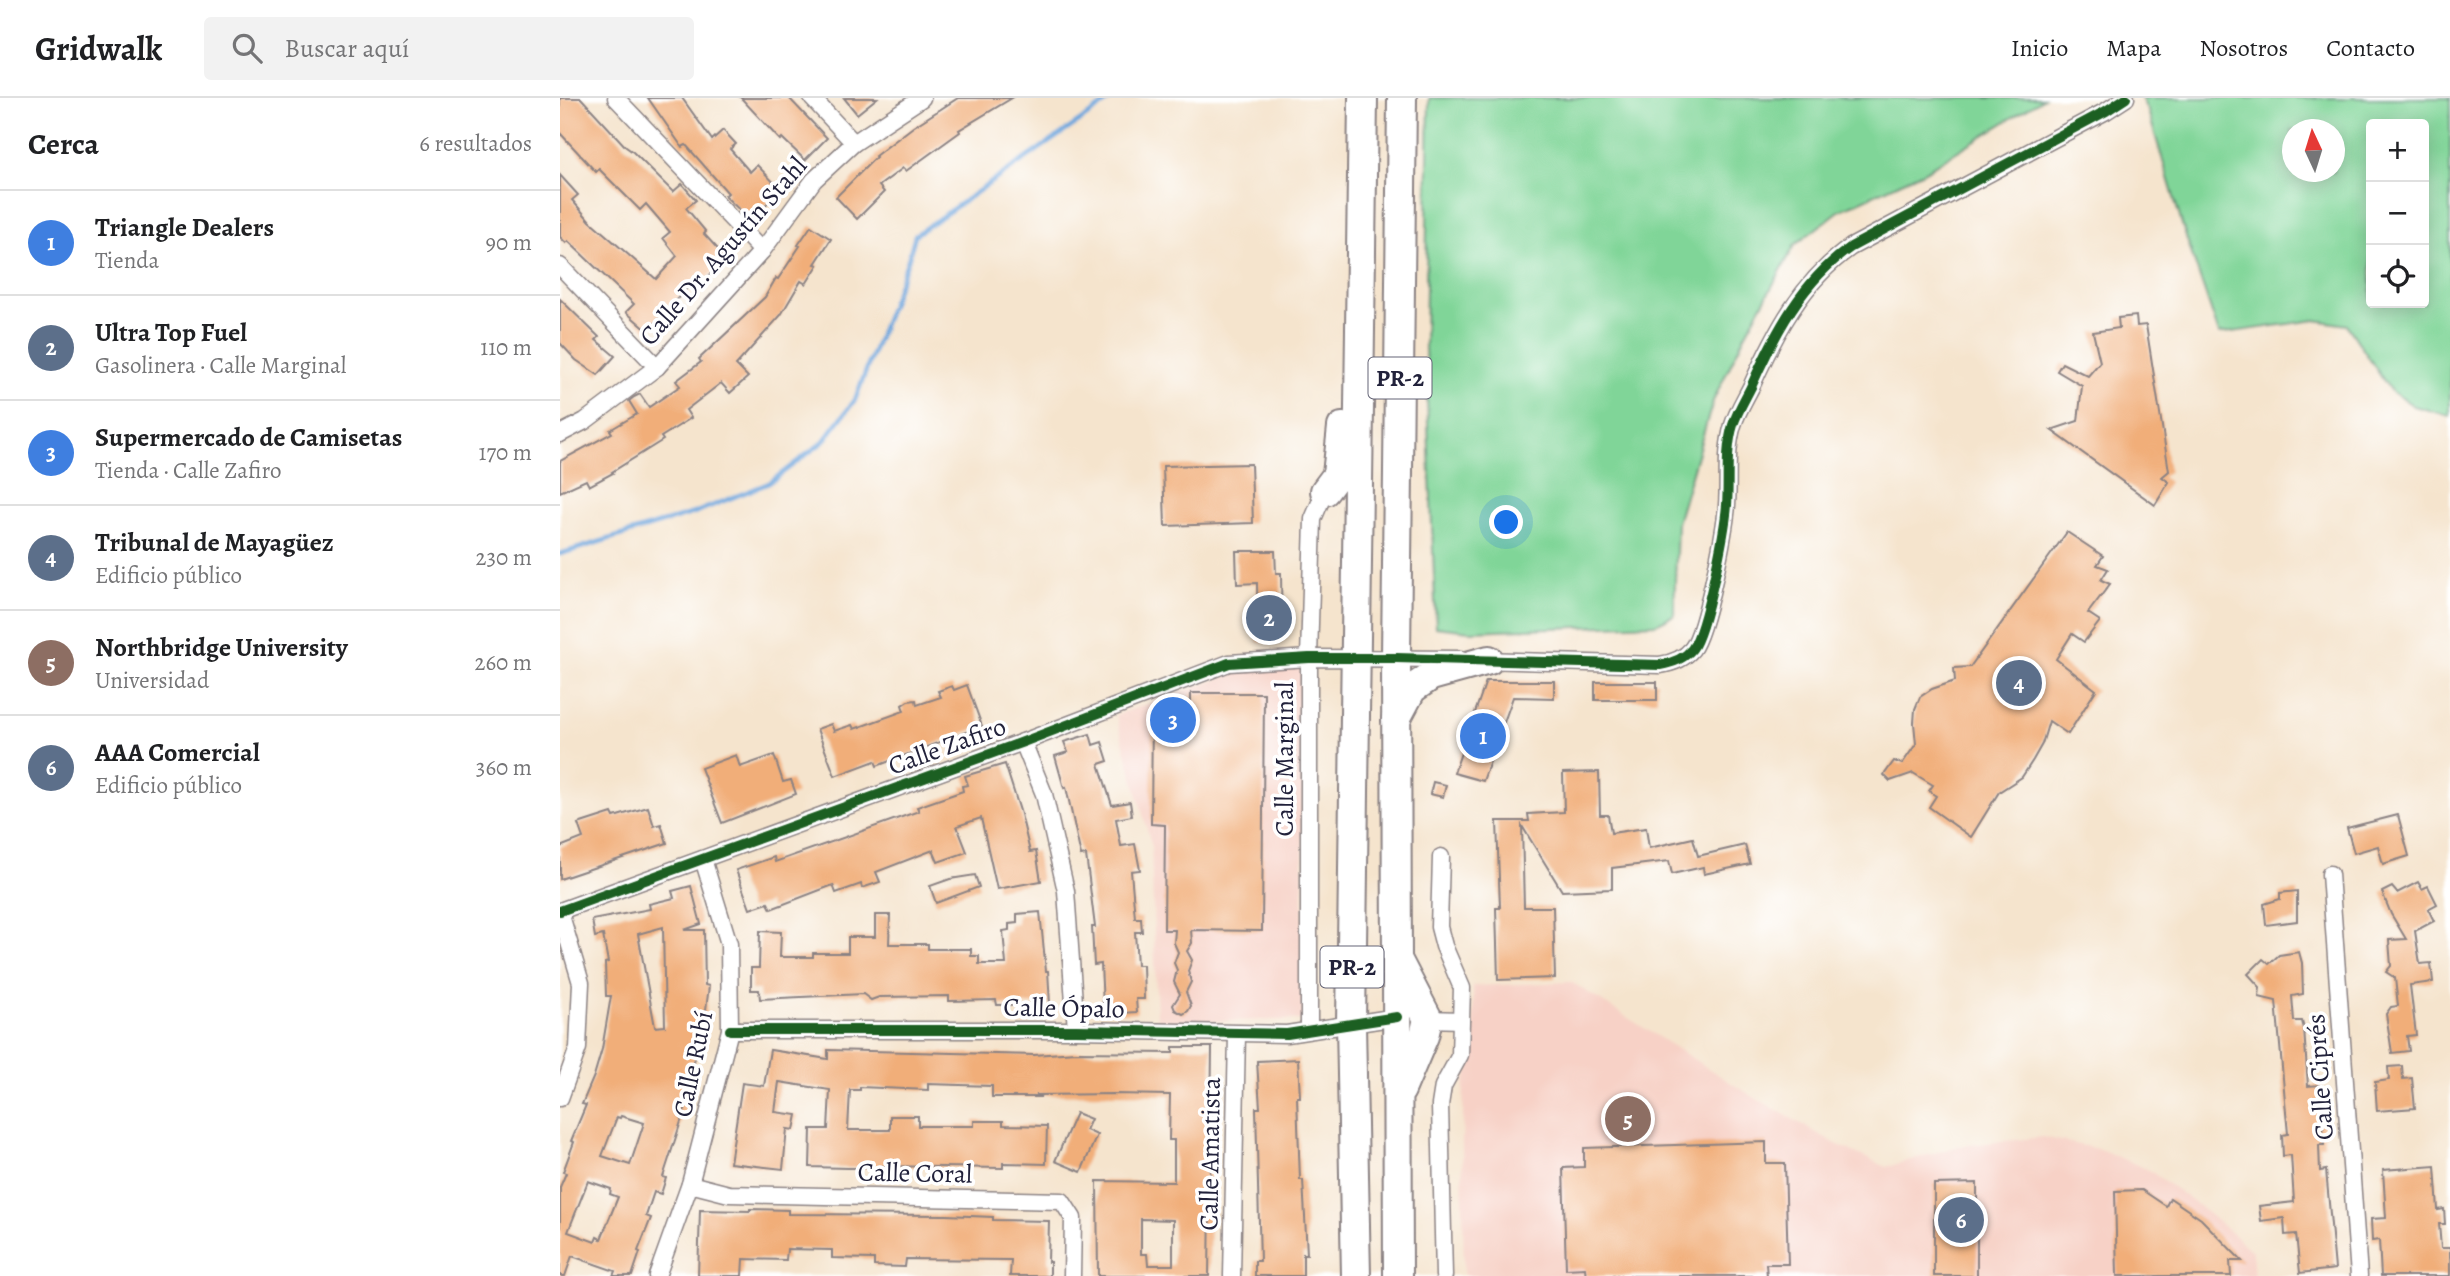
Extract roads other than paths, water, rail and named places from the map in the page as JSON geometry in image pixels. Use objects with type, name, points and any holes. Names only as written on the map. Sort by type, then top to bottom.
[{"type":"highway","name":"PR-2","points":[[1356,1276],[1351,1024],[1363,98]]},
{"type":"highway","name":"PR-2","points":[[1398,1276],[1396,657],[1402,98]]},
{"type":"highway","points":[[1325,491],[1337,475],[1360,233]]},
{"type":"highway","points":[[1396,719],[1412,689],[1431,676],[1489,660]]},
{"type":"highway","points":[[1396,1102],[1424,1036],[1428,1019],[1398,960]]},
{"type":"street","points":[[616,98],[762,251]]},
{"type":"street","points":[[812,98],[854,143]]},
{"type":"street","name":"Calle Dr. Agustín Stahl","points":[[560,434],[585,421],[657,367],[762,251],[814,180],[854,143],[922,98]]},
{"type":"street","name":"Calle Zafiro","points":[[560,912],[1023,742],[1229,663],[1309,657],[1660,665],[1678,661],[1697,642],[1715,573],[1727,506],[1733,424],[1764,359],[1796,302],[1814,278],[1830,261],[1852,247],[2126,98]]},
{"type":"street","points":[[560,265],[657,367]]},
{"type":"street","name":"Calle Marginal","points":[[1309,1030],[1309,657],[1313,519],[1325,491]]},
{"type":"street","points":[[1023,742],[1044,794],[1066,891],[1076,1030]]},
{"type":"street","points":[[1441,857],[1439,927],[1462,988],[1460,1055],[1443,1086],[1440,1105],[1444,1276]]},
{"type":"street","name":"Calle Rubí","points":[[657,1276],[690,1184],[730,1030],[730,944],[703,859]]},
{"type":"street","name":"Calle Ciprés","points":[[2330,873],[2359,1276]]},
{"type":"street","points":[[560,912],[580,982],[578,1048],[560,1098]]},
{"type":"street","name":"Calle Ópalo","points":[[730,1030],[1076,1030],[1287,1034],[1397,1017]]},
{"type":"street","points":[[1428,1019],[1461,1020]]},
{"type":"street","name":"Calle Amatista","points":[[1232,1276],[1237,1034]]},
{"type":"street","name":"Calle Coral","points":[[690,1184],[729,1194],[1062,1201],[1073,1218],[1072,1276]]},
{"type":"waterway","points":[[560,554],[694,513],[769,483],[823,442],[855,400],[915,235],[1113,98]]},
{"type":"place","name":"Ultra Top Fuel","points":[[1269,618]]},
{"type":"place","name":"Tribunal de Mayagüez","points":[[2019,683]]},
{"type":"place","name":"Supermercado de Camisetas","points":[[1173,720]]},
{"type":"place","name":"Triangle Dealers","points":[[1483,736]]},
{"type":"place","name":"Northbridge University","points":[[1628,1119]]},
{"type":"place","name":"AAA Comercial","points":[[1961,1220]]}]
